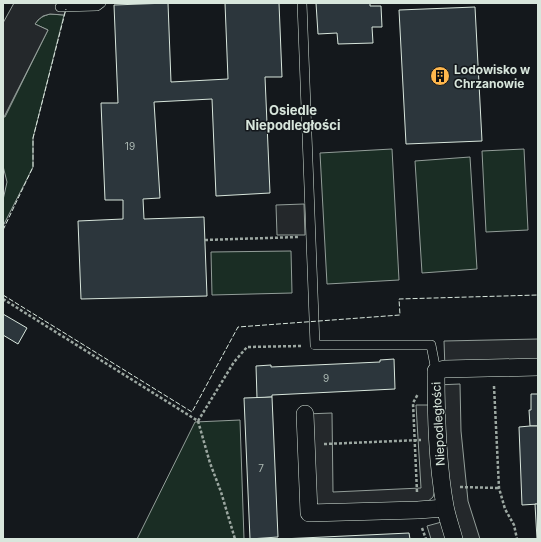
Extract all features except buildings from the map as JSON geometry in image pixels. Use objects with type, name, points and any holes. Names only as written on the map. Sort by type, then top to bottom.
[{"type":"street","name":"Niepodległości","points":[[454,539],[445,508],[442,486],[438,440],[436,372],[445,369],[538,367]]},
{"type":"street","points":[[305,414],[309,513],[445,508]]},
{"type":"lane","points":[[60,7],[97,6],[101,3]]},
{"type":"lane","points":[[302,3],[315,345],[431,345],[436,372]]},
{"type":"path","points":[[205,240],[311,237]]},
{"type":"path","points":[[3,298],[198,421],[210,463],[236,539]]},
{"type":"path","points":[[198,421],[234,362],[247,347],[315,345]]},
{"type":"path","points":[[493,380],[499,488],[505,509],[514,525],[517,539]]},
{"type":"path","points":[[419,392],[413,403],[414,441],[419,519],[426,539]]},
{"type":"path","points":[[306,445],[438,440]]},
{"type":"path","points":[[442,486],[499,488]]},
{"type":"green space","points":[[50,14],[64,15],[33,138],[33,167],[3,226],[3,200],[7,182],[3,166],[3,117],[5,117],[48,30],[35,24],[41,18]]},
{"type":"green space","points":[[392,149],[399,280],[327,284],[320,153]]},
{"type":"green space","points":[[524,149],[528,230],[486,232],[482,151]]},
{"type":"green space","points":[[470,157],[477,269],[422,273],[415,161]]},
{"type":"green space","points":[[291,251],[292,293],[212,295],[211,252]]},
{"type":"green space","points":[[240,420],[244,539],[137,539],[195,422]]},
{"type":"shaded area","points":[[14,3],[68,3],[64,15],[50,14],[43,16],[35,24],[48,30],[3,117],[3,23]]},
{"type":"shaded area","points":[[304,204],[305,235],[277,235],[276,205]]},
{"type":"shaded area","points":[[538,339],[538,367],[445,369],[444,341]]},
{"type":"shaded area","points":[[460,384],[461,431],[468,501],[480,539],[431,539],[427,526],[449,520],[440,471],[433,497],[418,510],[309,513],[305,414],[332,413],[333,492],[421,488],[416,405],[436,405],[436,385]]},
{"type":"fence","points":[[3,230],[33,167],[33,138],[66,9]]},
{"type":"fence","points":[[3,295],[192,412],[238,327],[400,315],[399,299],[538,295]]},
{"type":"place","name":"Lodowisko w Chrzanowie","points":[[440,76]]},
{"type":"district","name":"Osiedle Niepodległości","points":[[293,118]]}]
